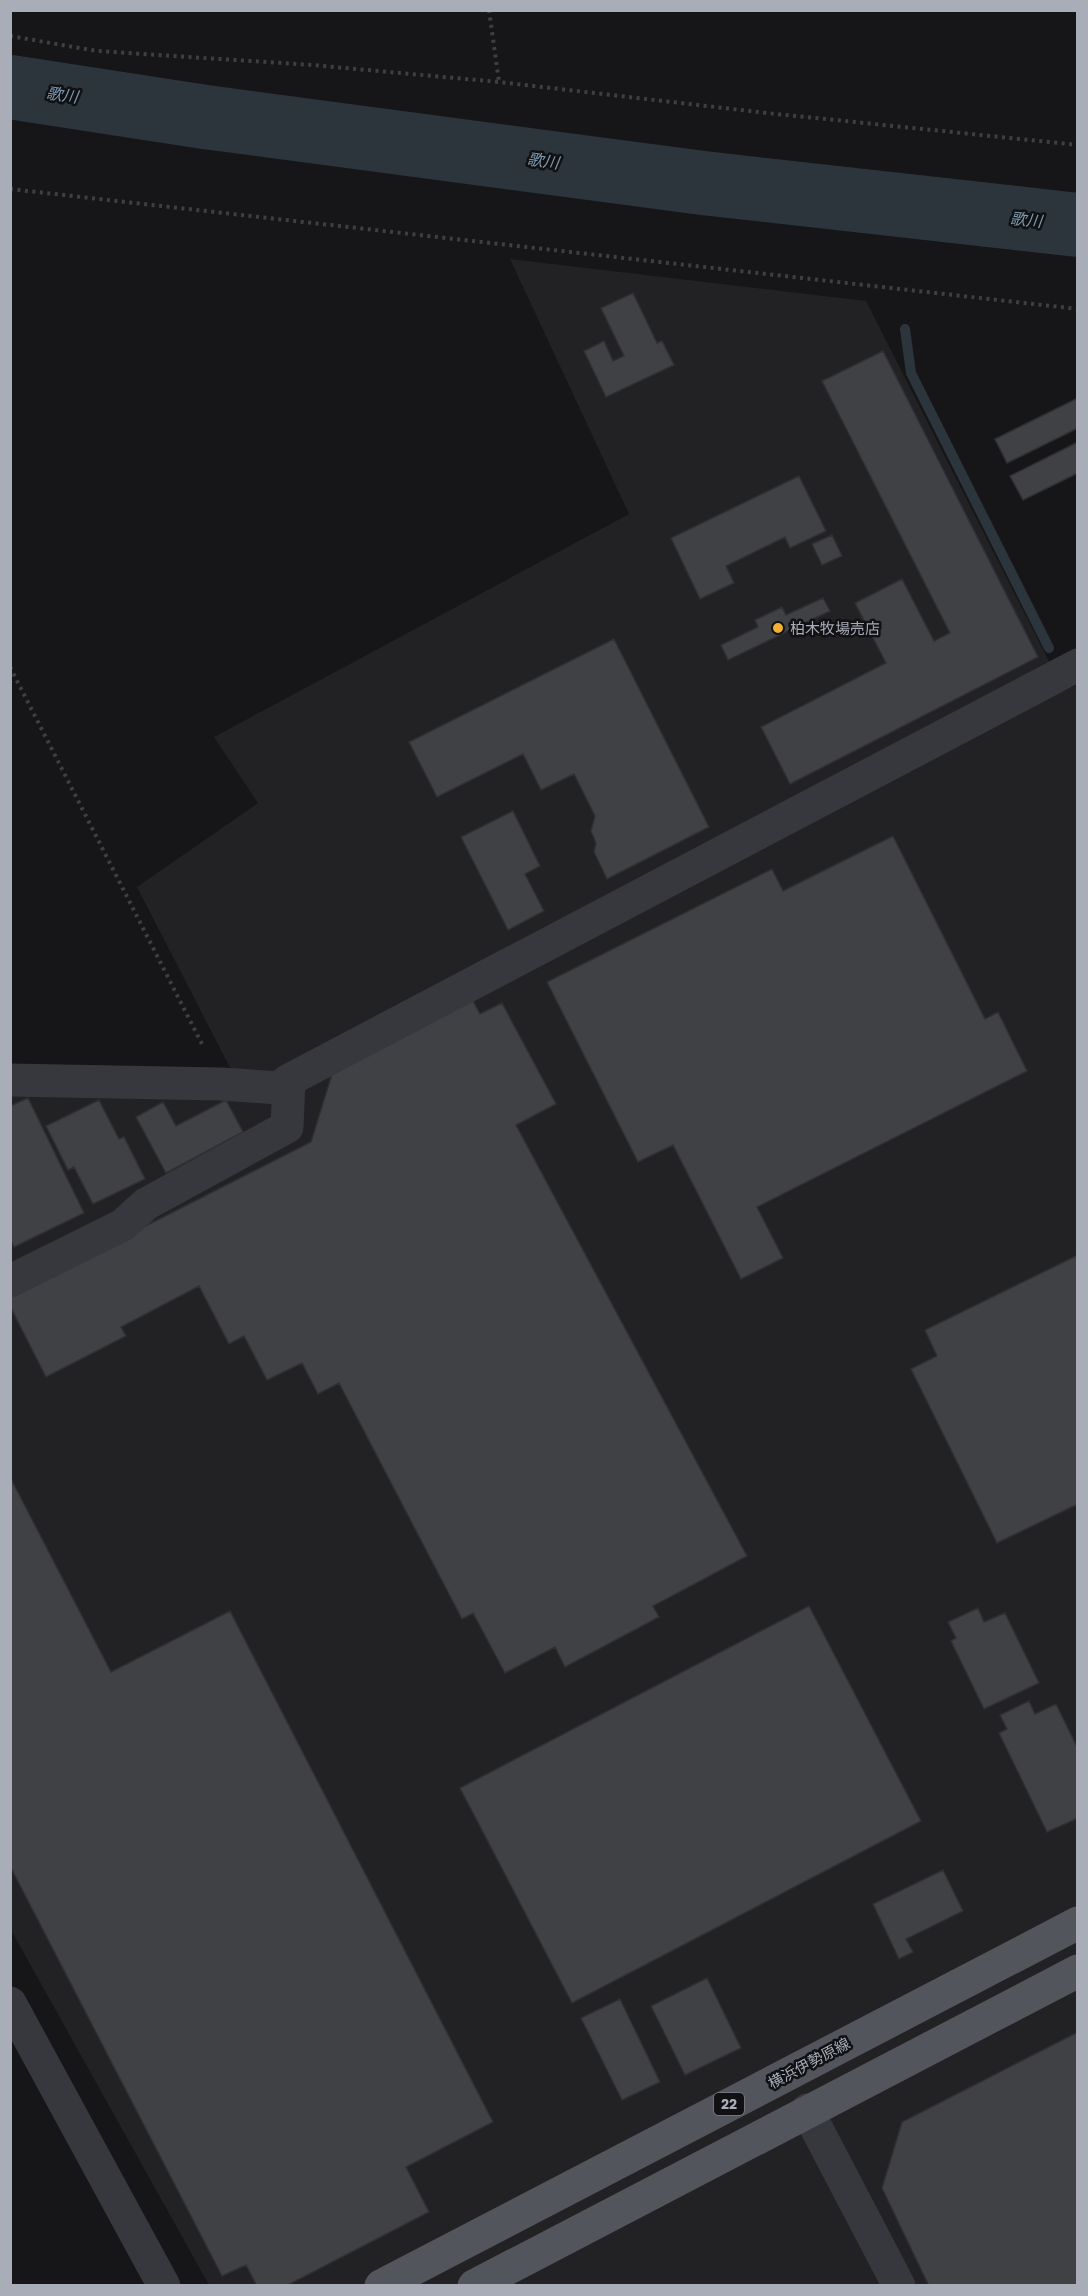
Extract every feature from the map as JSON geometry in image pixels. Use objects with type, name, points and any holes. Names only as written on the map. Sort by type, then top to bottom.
[{"type":"main road","name":"横浜伊勢原線","points":[[381,2286],[1077,1923]]},
{"type":"main road","points":[[474,2286],[807,2110],[1077,1971]]},
{"type":"street","points":[[10,1080],[221,1084],[279,1088],[289,1080],[1077,665]]},
{"type":"street","points":[[10,1281],[123,1225],[146,1204],[287,1127],[289,1080]]},
{"type":"street","points":[[10,2003],[23,2059],[164,2286]]},
{"type":"street","points":[[807,2110],[899,2286]]},
{"type":"path","points":[[489,10],[499,82]]},
{"type":"path","points":[[10,36],[97,51],[312,65],[499,82],[827,120],[1077,145]]},
{"type":"path","points":[[10,189],[1077,309]]},
{"type":"path","points":[[10,667],[221,1084]]},
{"type":"shaded area","points":[[510,259],[866,301],[1064,691],[1077,685],[1077,2285],[209,2285],[11,1930],[10,1091],[241,1089],[137,887],[258,803],[214,737],[629,514]]},
{"type":"building","points":[[633,293],[657,343],[662,341],[674,365],[606,397],[584,351],[604,341],[613,361],[624,356],[601,308]]},
{"type":"building","points":[[883,351],[1038,657],[790,784],[761,727],[886,663],[855,603],[902,579],[934,641],[950,633],[822,381]]},
{"type":"building","points":[[1078,398],[1078,428],[1007,463],[995,439]]},
{"type":"building","points":[[1078,442],[1078,473],[1023,500],[1010,476]]},
{"type":"building","points":[[799,476],[826,531],[790,548],[785,537],[726,566],[734,583],[700,599],[671,538]]},
{"type":"building","points":[[832,535],[842,556],[822,565],[812,544]]},
{"type":"building","points":[[823,598],[830,611],[728,660],[721,645],[758,627],[755,620],[782,607],[786,615]]},
{"type":"building","points":[[614,639],[709,827],[607,879],[594,852],[596,843],[591,831],[595,816],[574,774],[541,790],[523,754],[437,797],[409,742]]},
{"type":"building","points":[[513,811],[540,866],[525,874],[544,911],[508,930],[461,837]]},
{"type":"building","points":[[893,836],[985,1019],[998,1012],[1027,1071],[757,1207],[783,1258],[741,1279],[673,1145],[638,1162],[547,982],[772,869],[783,891]]},
{"type":"building","points":[[471,997],[480,1014],[502,1003],[556,1104],[516,1125],[747,1556],[653,1606],[659,1617],[565,1667],[555,1647],[505,1673],[473,1613],[462,1619],[339,1383],[318,1394],[302,1363],[267,1380],[244,1336],[229,1344],[199,1286],[121,1327],[126,1336],[46,1377],[10,1306],[10,1295],[311,1142],[333,1071]]},
{"type":"building","points":[[28,1098],[84,1213],[14,1247],[10,1239],[10,1106]]},
{"type":"building","points":[[99,1100],[119,1139],[124,1137],[145,1179],[93,1204],[74,1167],[68,1170],[46,1126]]},
{"type":"building","points":[[226,1100],[243,1132],[166,1173],[136,1117],[163,1102],[176,1126]]},
{"type":"building","points":[[1078,1255],[1078,1504],[997,1543],[911,1369],[937,1356],[925,1330]]},
{"type":"building","points":[[10,1477],[111,1672],[230,1611],[493,2122],[406,2167],[429,2212],[286,2286],[257,2286],[246,2265],[222,2276],[10,1866]]},
{"type":"building","points":[[809,1606],[921,1821],[572,2003],[460,1788]]},
{"type":"building","points":[[978,1608],[984,1622],[1005,1613],[1039,1683],[984,1709],[951,1641],[956,1638],[948,1622]]},
{"type":"building","points":[[1029,1701],[1035,1714],[1056,1704],[1078,1749],[1078,1818],[1047,1832],[999,1733],[1007,1729],[1000,1715]]},
{"type":"building","points":[[943,1870],[963,1911],[906,1939],[913,1952],[899,1959],[873,1904]]},
{"type":"building","points":[[707,1978],[741,2048],[685,2075],[651,2006]]},
{"type":"building","points":[[620,1999],[660,2082],[622,2100],[581,2018]]},
{"type":"building","points":[[1078,2032],[1078,2286],[929,2286],[882,2188],[902,2122]]},
{"type":"waterway","name":"歌川","points":[[10,87],[205,117],[703,183],[1078,225]]},
{"type":"waterway","points":[[905,329],[911,373],[1049,648]]},
{"type":"place","name":"柏木牧場売店","points":[[778,628]]}]
